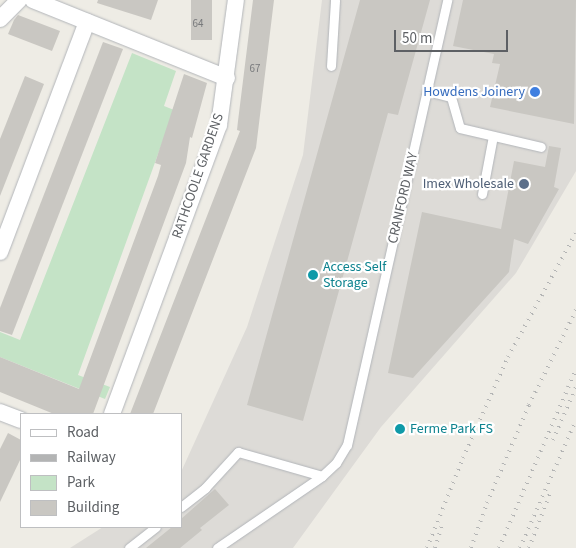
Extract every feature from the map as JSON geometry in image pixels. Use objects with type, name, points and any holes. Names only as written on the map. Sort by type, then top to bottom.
[{"type":"street","points":[[0,19],[19,0]]},
{"type":"street","points":[[33,0],[227,78]]},
{"type":"street","name":"RATHCOOLE GARDENS","points":[[112,413],[219,125],[227,78],[236,0]]},
{"type":"street","points":[[0,252],[87,22]]},
{"type":"street","points":[[0,412],[20,420]]},
{"type":"lane","points":[[330,66],[336,0]]},
{"type":"lane","name":"CRANFORD WAY","points":[[217,548],[322,476],[336,463],[347,445],[447,0]]},
{"type":"lane","points":[[428,91],[451,97],[460,128],[541,147]]},
{"type":"lane","points":[[482,194],[492,136]]},
{"type":"lane","points":[[182,506],[205,488],[238,452],[322,476]]},
{"type":"lane","points":[[129,548],[155,528]]},
{"type":"shaded area","points":[[322,0],[576,0],[576,171],[516,273],[381,427],[293,548],[70,548],[101,528],[182,528],[182,470],[247,327],[303,155]]},
{"type":"green space","points":[[132,53],[176,71],[164,106],[174,110],[78,375],[110,387],[105,399],[0,357],[0,332],[20,340]]},
{"type":"building","points":[[98,0],[158,0],[151,20],[97,3]]},
{"type":"building","points":[[191,0],[212,0],[212,40],[191,40]]},
{"type":"building","points":[[253,0],[274,0],[256,148],[153,413],[130,413],[240,131],[237,130]]},
{"type":"building","name":"Access Self Storage","points":[[360,0],[430,0],[398,115],[388,113],[303,421],[247,405]]},
{"type":"building","points":[[463,0],[576,0],[574,124],[490,107],[500,64],[492,63],[494,54],[453,46]]},
{"type":"building","points":[[18,15],[60,31],[52,51],[8,34]]},
{"type":"building","points":[[103,42],[123,49],[12,335],[0,331],[0,308]]},
{"type":"building","points":[[184,74],[207,83],[192,138],[190,137],[186,163],[93,413],[52,413],[0,392],[0,357],[79,389],[158,176],[161,165],[155,163]]},
{"type":"building","points":[[25,76],[44,84],[0,196],[0,139]]},
{"type":"building","points":[[549,146],[561,148],[554,187],[559,189],[528,244],[514,239],[509,272],[413,378],[388,373],[422,212],[501,229],[514,161],[545,167]]},
{"type":"building","points":[[8,433],[20,439],[20,460],[0,502],[0,449]]},
{"type":"building","points":[[215,489],[229,505],[200,528],[202,530],[180,548],[146,548],[171,528],[182,528],[182,518]]},
{"type":"railway","points":[[427,548],[463,458],[508,357],[576,233]]},
{"type":"railway","points":[[471,548],[487,503],[529,405],[576,310]]},
{"type":"railway","points":[[499,548],[576,369]]},
{"type":"railway","points":[[553,440],[576,387]]},
{"type":"railway","points":[[520,548],[576,420]]},
{"type":"railway","points":[[529,548],[551,491]]},
{"type":"railway","points":[[435,548],[442,525]]},
{"type":"place","name":"Howdens Joinery","points":[[535,92]]},
{"type":"place","name":"Imex Wholesale","points":[[524,184]]},
{"type":"place","name":"Access Self Storage","points":[[313,275]]},
{"type":"place","name":"Ferme Park FS","points":[[400,429]]}]
